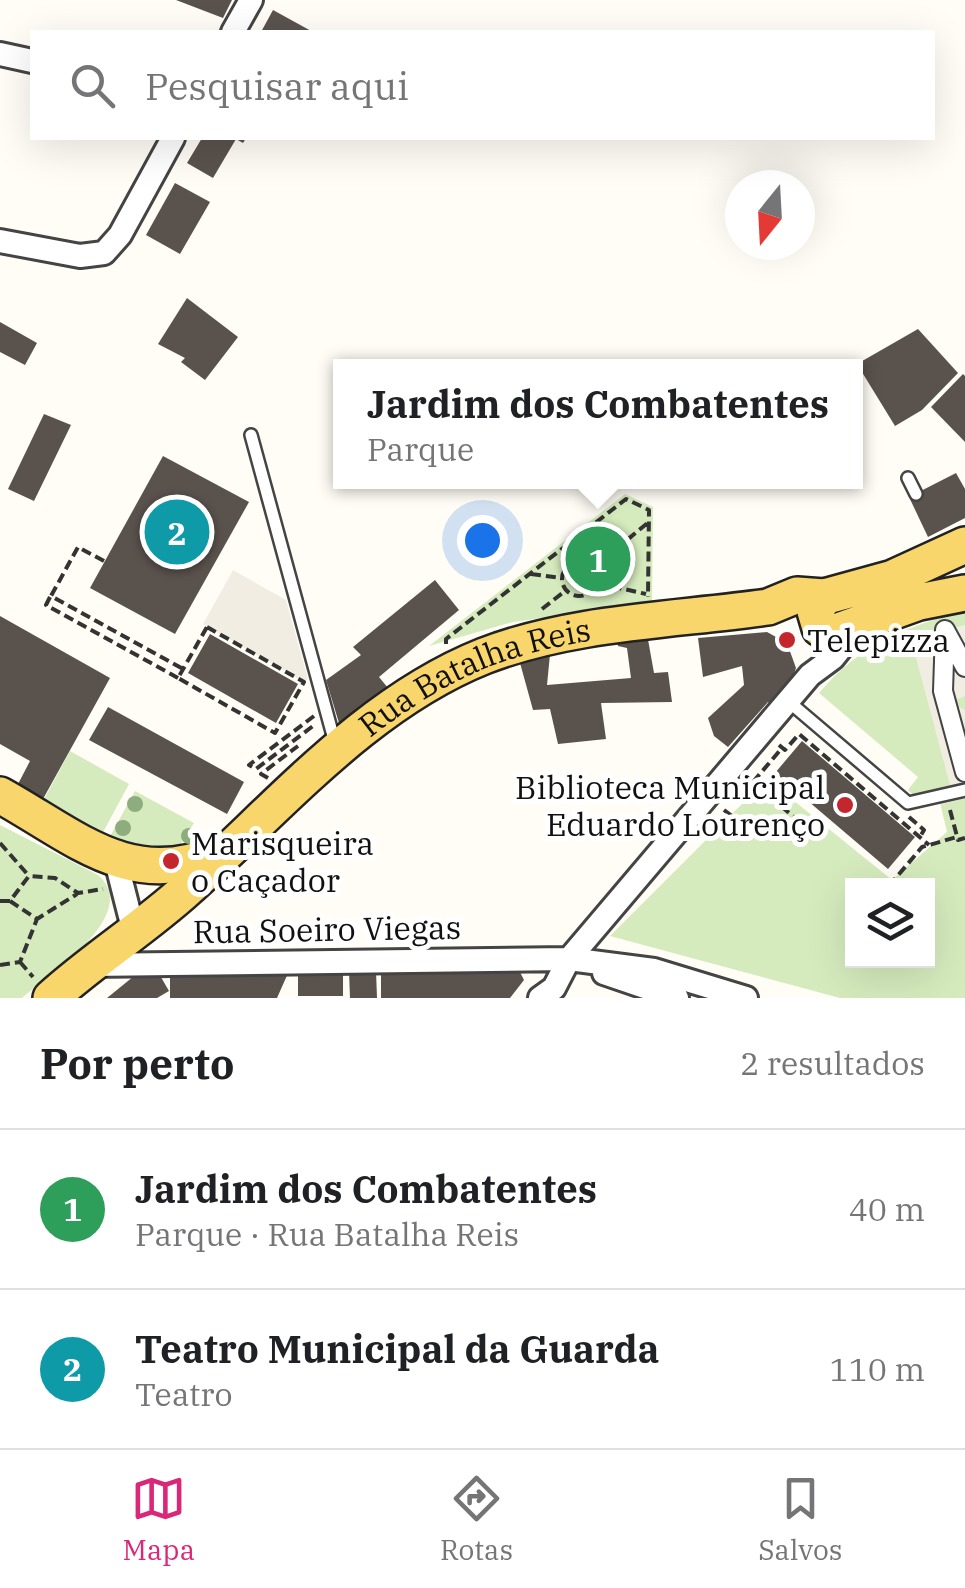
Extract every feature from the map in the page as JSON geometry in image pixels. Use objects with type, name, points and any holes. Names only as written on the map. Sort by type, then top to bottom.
[{"type":"main road","points":[[948,544],[821,616],[833,633],[919,602],[965,593]]},
{"type":"main road","name":"Rua Batalha Reis","points":[[51,998],[132,916],[190,887],[226,850],[388,710],[445,674],[524,643],[648,609],[768,607],[821,616]]},
{"type":"main road","name":"Rua Batalha Reis","points":[[0,795],[116,860],[161,869],[183,868],[226,850]]},
{"type":"street","points":[[233,30],[251,0]]},
{"type":"street","points":[[0,54],[30,61]]},
{"type":"street","points":[[0,241],[80,256],[104,253],[120,235],[173,140]]},
{"type":"street","points":[[810,675],[821,616]]},
{"type":"street","points":[[540,998],[554,988],[568,959],[810,675],[833,658],[860,625]]},
{"type":"street","points":[[965,667],[945,630],[943,691],[965,772]]},
{"type":"street","points":[[116,860],[132,916]]},
{"type":"street","points":[[568,959],[677,998]]},
{"type":"street","points":[[528,998],[536,980],[568,959],[654,970],[746,998]]},
{"type":"street","name":"Rua Soeiro Viegas","points":[[87,965],[568,959]]},
{"type":"lane","points":[[251,435],[338,752]]},
{"type":"lane","points":[[908,478],[916,494]]},
{"type":"lane","points":[[788,701],[908,803],[965,790]]},
{"type":"path","points":[[445,674],[446,639],[626,499],[649,510],[648,609],[596,583]]},
{"type":"path","points":[[593,568],[650,521]]},
{"type":"path","points":[[580,562],[586,530]]},
{"type":"path","points":[[104,562],[78,547],[46,605],[275,733],[304,682],[207,627],[178,678]]},
{"type":"path","points":[[580,562],[593,568],[596,583],[590,594],[574,596],[563,588],[561,578],[571,564],[580,562]]},
{"type":"path","points":[[530,574],[561,578]]},
{"type":"path","points":[[51,596],[183,669]]},
{"type":"path","points":[[272,781],[261,774],[315,733],[314,726],[256,769],[249,765],[315,715],[295,698]]},
{"type":"path","points":[[753,782],[780,746],[785,750],[799,734],[930,845]]},
{"type":"path","points":[[747,777],[801,823]]},
{"type":"path","points":[[946,796],[957,837]]},
{"type":"path","points":[[724,810],[737,820]]},
{"type":"path","points":[[920,836],[924,830]]},
{"type":"path","points":[[896,878],[922,847],[965,838]]},
{"type":"path","points":[[0,843],[29,876],[54,878],[78,894]]},
{"type":"path","points":[[10,901],[29,876]]},
{"type":"path","points":[[0,965],[20,962],[37,919],[78,894],[107,888],[132,916]]},
{"type":"path","points":[[0,900],[10,901],[37,919]]},
{"type":"green space","points":[[625,494],[653,507],[652,603],[513,622],[429,646]]},
{"type":"green space","points":[[965,611],[965,998],[840,998],[610,936],[767,779],[890,878],[845,878],[845,968],[935,968],[935,878],[894,878],[947,832],[937,790],[913,795],[908,790],[918,777],[819,693],[851,662],[903,631]]},
{"type":"green space","points":[[70,751],[129,784],[101,836],[42,803]]},
{"type":"green space","points":[[135,791],[194,823],[173,856],[108,840]]},
{"type":"green space","points":[[0,825],[98,875],[109,891],[109,908],[87,943],[22,998],[0,998]]},
{"type":"shaded area","points":[[233,570],[286,600],[308,679],[304,682],[203,624]]},
{"type":"shaded area","points":[[965,625],[965,696],[956,700],[956,705],[965,710],[965,798],[941,805],[937,789],[950,785],[911,639]]},
{"type":"building","points":[[176,0],[232,0],[223,18]]},
{"type":"building","points":[[273,10],[309,30],[262,30]]},
{"type":"building","points":[[201,140],[235,140],[213,178],[187,163]]},
{"type":"building","points":[[175,183],[210,202],[180,254],[146,235]]},
{"type":"building","points":[[187,298],[238,337],[205,380],[181,362],[185,358],[158,344]]},
{"type":"building","points":[[0,322],[37,343],[25,365],[0,352]]},
{"type":"building","points":[[918,329],[958,373],[922,410],[895,426],[863,374],[863,361]]},
{"type":"building","points":[[965,376],[965,442],[931,407]]},
{"type":"building","points":[[44,414],[71,425],[34,501],[8,489]]},
{"type":"building","points":[[163,456],[249,502],[175,634],[90,588]]},
{"type":"building","points":[[956,473],[965,489],[965,518],[928,537],[909,497]]},
{"type":"building","points":[[435,580],[459,610],[379,677],[388,688],[339,723],[326,680],[361,655],[353,647]]},
{"type":"building","points":[[0,616],[110,678],[43,799],[17,786],[30,761],[0,744]]},
{"type":"building","points":[[767,632],[787,643],[796,668],[790,685],[772,705],[768,702],[728,747],[714,736],[708,718],[744,685],[742,666],[703,677],[698,638]]},
{"type":"building","points":[[210,634],[298,684],[276,723],[188,673]]},
{"type":"building","points":[[647,634],[654,673],[668,672],[672,702],[601,703],[606,739],[558,744],[550,709],[533,710],[517,652],[551,644],[547,685],[631,678],[627,648],[618,646],[616,635]]},
{"type":"building","points":[[108,707],[244,782],[227,814],[89,740]]},
{"type":"building","name":"Biblioteca Municipal Eduardo Lourenço","points":[[802,741],[915,837],[888,869],[775,773]]},
{"type":"building","points":[[381,970],[519,970],[524,980],[510,998],[381,998]]},
{"type":"building","points":[[289,971],[277,998],[170,998],[170,972]]},
{"type":"building","points":[[298,971],[343,971],[343,996],[298,996]]},
{"type":"building","points":[[349,971],[376,971],[377,998],[350,998]]},
{"type":"building","points":[[139,972],[158,972],[169,991],[157,998],[107,998]]},
{"type":"place","name":"Teatro Municipal da Guarda","points":[[177,532]]},
{"type":"place","name":"Jardim dos Combatentes","points":[[598,559]]},
{"type":"place","name":"Telepizza","points":[[787,640]]},
{"type":"place","name":"Biblioteca Municipal Eduardo Lourenço","points":[[845,805]]},
{"type":"place","name":"Marisqueira o Caçador","points":[[171,861]]}]
